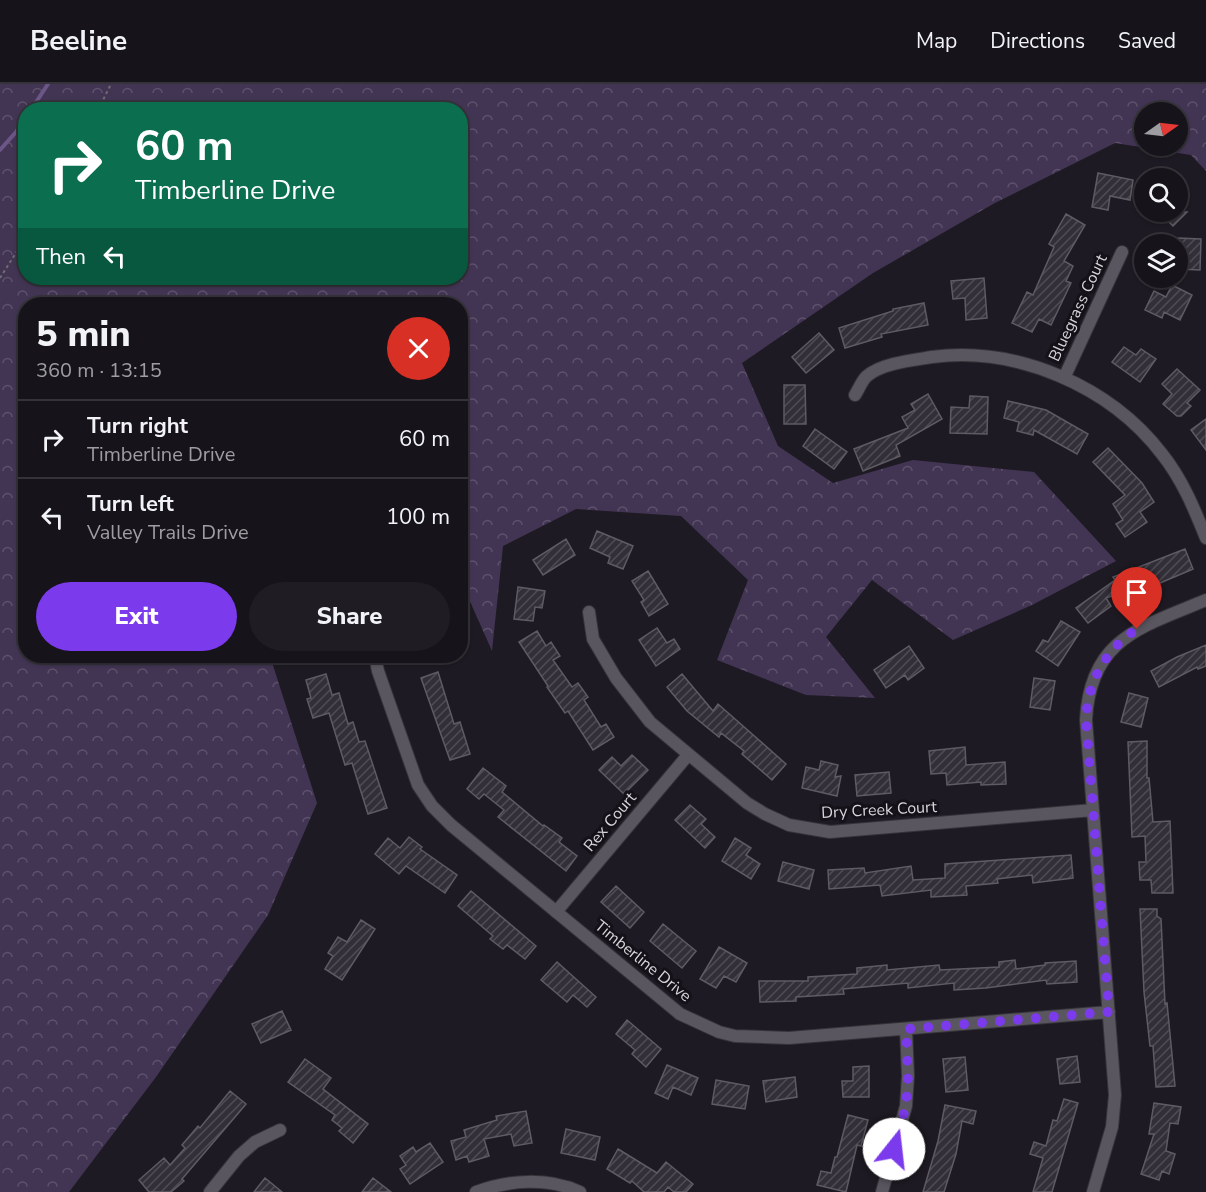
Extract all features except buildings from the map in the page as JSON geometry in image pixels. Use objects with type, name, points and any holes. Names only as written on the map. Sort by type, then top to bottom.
[{"type":"street","name":"Bluegrass Court","points":[[1064,378],[1122,252]]},
{"type":"street","points":[[855,395],[867,376],[880,369],[906,361],[944,356],[980,356],[1018,362],[1064,378],[1099,396],[1146,435],[1161,452],[1190,498],[1206,538]]},
{"type":"street","points":[[1094,1192],[1114,1112],[1109,1012],[1086,706],[1093,679],[1107,656],[1124,637],[1137,629],[1206,600]]},
{"type":"street","name":"Dry Creek Court","points":[[589,612],[593,639],[616,678],[645,717],[747,802],[765,814],[789,825],[830,832],[1093,810]]},
{"type":"street","name":"Timberline Drive","points":[[376,663],[418,785],[432,806],[451,825],[680,1014],[719,1032],[749,1038],[789,1038],[1109,1012]]},
{"type":"street","name":"Rex Court","points":[[556,912],[688,754]]},
{"type":"street","points":[[882,1192],[906,1106],[908,1076],[906,1029]]},
{"type":"street","points":[[210,1192],[239,1156],[255,1142],[280,1130]]},
{"type":"street","points":[[476,1192],[521,1181],[548,1183],[580,1192]]},
{"type":"path","points":[[102,102],[111,84]]},
{"type":"path","points":[[0,278],[18,250]]},
{"type":"green space","points":[[0,84],[1206,84],[1206,171],[1188,155],[1188,102],[1134,102],[1134,146],[1115,143],[993,204],[873,273],[742,363],[778,446],[833,483],[913,460],[1034,472],[1116,561],[1032,605],[953,640],[872,580],[826,637],[875,698],[806,695],[717,660],[748,580],[681,516],[576,509],[503,546],[492,651],[468,597],[468,297],[18,297],[18,663],[272,663],[317,803],[268,915],[156,1077],[69,1192],[0,1192]]},
{"type":"waterway","points":[[36,102],[48,84]]},
{"type":"waterway","points":[[0,150],[18,129]]},
{"type":"route","points":[[894,1149],[906,1106],[908,1076],[906,1029],[1109,1012],[1086,706],[1093,679],[1107,656],[1124,637],[1137,629]]}]
